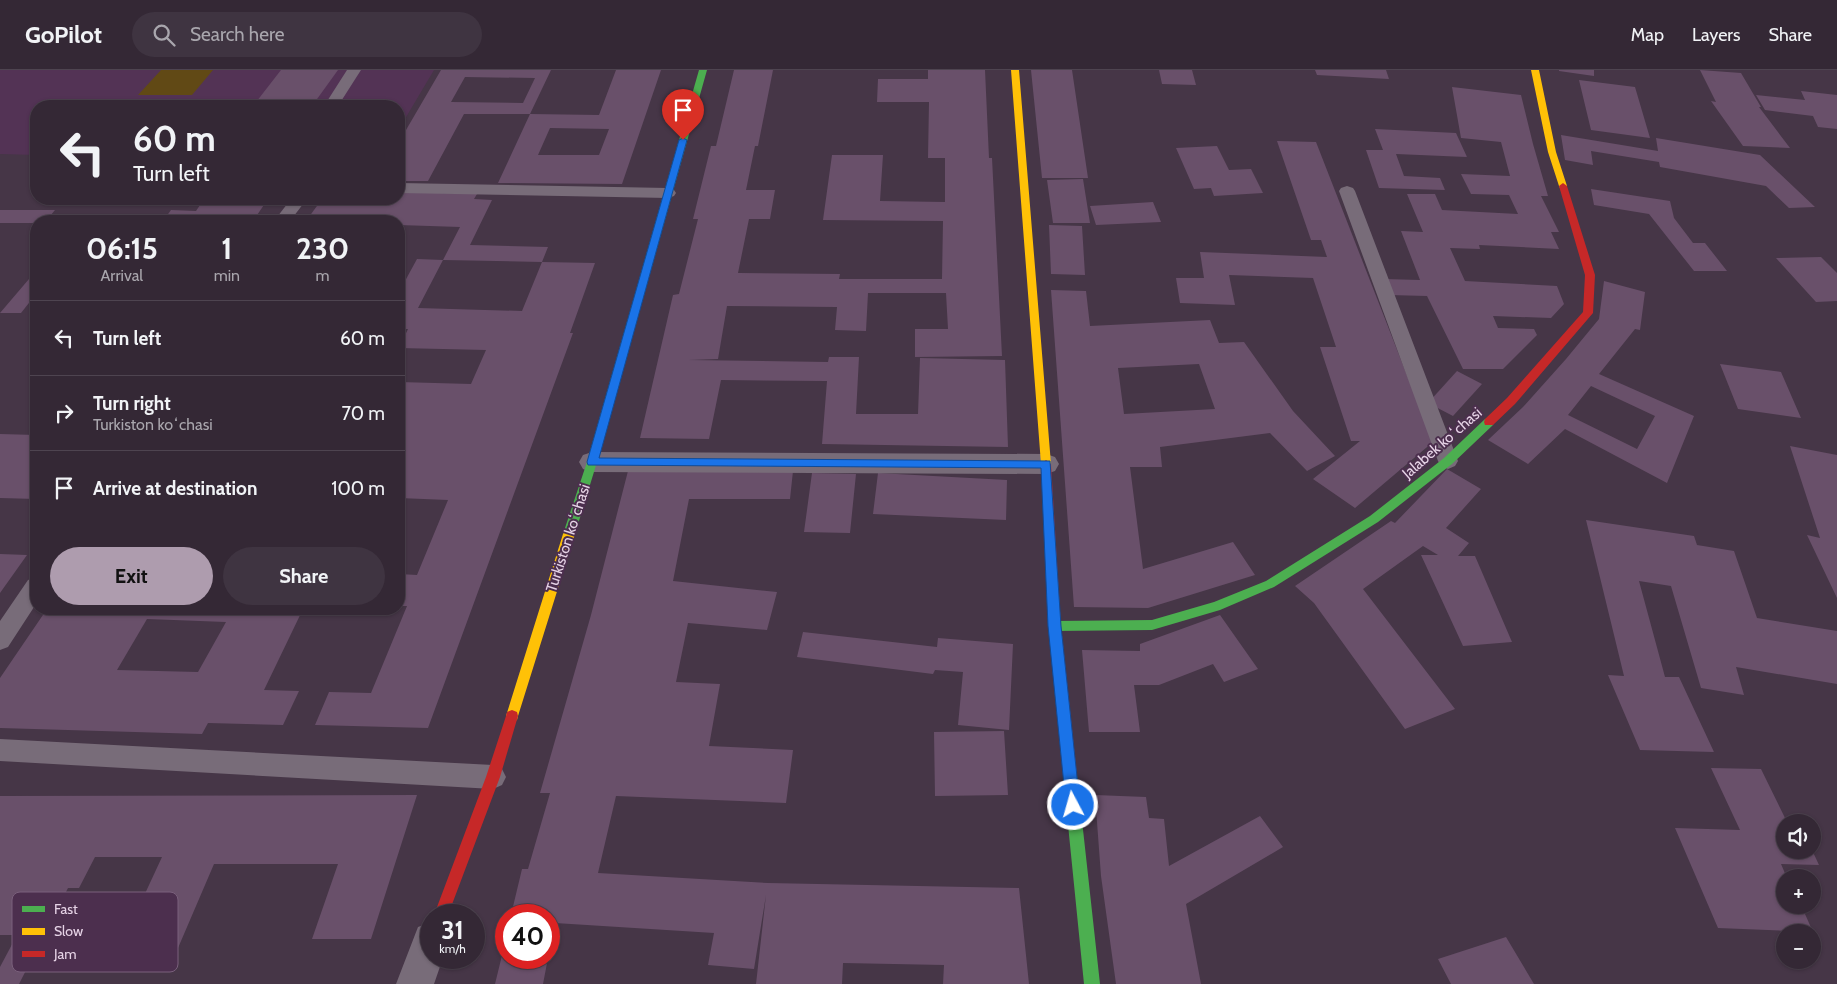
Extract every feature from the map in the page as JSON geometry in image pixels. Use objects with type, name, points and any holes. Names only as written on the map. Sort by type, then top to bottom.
[{"type":"street","name":"Turkiston koʻchasi","points":[[445,904],[493,777],[592,462],[703,70]]},
{"type":"street","points":[[1015,70],[1046,464],[1054,626],[1092,984]]},
{"type":"street","name":"Jalabek koʻchasi","points":[[1054,626],[1152,626],[1216,606],[1270,584],[1374,519],[1448,461],[1511,401],[1588,313],[1590,275],[1552,152],[1535,70]]},
{"type":"street","points":[[592,462],[1046,464]]},
{"type":"street","points":[[415,984],[420,969]]},
{"type":"lane","points":[[335,100],[354,70]]},
{"type":"lane","points":[[405,188],[668,194]]},
{"type":"lane","points":[[1347,191],[1448,461]]},
{"type":"lane","points":[[287,215],[294,205]]},
{"type":"lane","points":[[0,640],[30,595]]},
{"type":"lane","points":[[0,750],[493,777]]},
{"type":"shaded area","points":[[0,70],[434,70],[405,119],[405,100],[30,100],[30,155],[0,154]]},
{"type":"shaded area","points":[[161,70],[213,70],[192,95],[138,95]]},
{"type":"building","points":[[281,70],[338,70],[316,100],[258,100]]},
{"type":"building","points":[[441,70],[551,70],[530,114],[464,114],[428,181],[405,181],[405,132]],"holes":[[[465,77],[535,78],[523,103],[451,102]]]},
{"type":"building","points":[[616,70],[661,70],[622,184],[498,183],[530,114],[599,115]],"holes":[[[550,128],[609,129],[599,155],[538,155]]]},
{"type":"building","points":[[734,70],[773,70],[758,146],[755,146],[746,190],[775,190],[770,219],[749,219],[738,273],[840,274],[839,279],[942,279],[943,221],[823,220],[832,155],[883,155],[880,201],[945,202],[945,158],[928,158],[929,102],[877,102],[878,79],[928,79],[928,70],[985,70],[989,158],[992,158],[1002,356],[915,357],[915,329],[948,329],[946,293],[868,293],[866,331],[835,330],[837,307],[727,306],[718,359],[689,360],[828,362],[829,357],[859,357],[856,414],[918,414],[920,358],[1005,360],[1008,447],[822,444],[827,381],[721,380],[709,439],[640,438],[673,295],[679,294],[698,219],[693,219],[711,146],[716,146]]},
{"type":"building","points":[[1031,70],[1072,70],[1088,178],[1042,178]]},
{"type":"building","points":[[1159,70],[1192,70],[1196,85],[1162,84]]},
{"type":"building","points":[[1315,70],[1386,70],[1389,79],[1317,75]]},
{"type":"building","points":[[1594,70],[1594,76],[1559,71]]},
{"type":"building","points":[[1700,70],[1741,73],[1761,107],[1759,107],[1790,148],[1743,146],[1711,101],[1716,102]]},
{"type":"building","points":[[1579,80],[1635,87],[1650,138],[1591,130]]},
{"type":"building","points":[[1452,87],[1521,95],[1548,196],[1541,196],[1559,232],[1551,232],[1559,249],[1479,245],[1480,249],[1450,248],[1465,281],[1557,286],[1564,304],[1551,318],[1493,316],[1498,328],[1534,329],[1537,335],[1503,369],[1463,369],[1427,296],[1389,295],[1383,279],[1420,280],[1401,231],[1423,232],[1407,194],[1435,194],[1442,210],[1518,214],[1509,195],[1471,194],[1461,174],[1510,176],[1501,142],[1461,138]]},
{"type":"building","points":[[1801,91],[1837,95],[1837,129],[1818,127],[1813,116],[1765,110],[1756,95],[1805,100]]},
{"type":"building","points":[[1375,129],[1456,133],[1467,157],[1396,154],[1404,176],[1440,178],[1445,190],[1379,188],[1366,150],[1383,150]]},
{"type":"building","points":[[1561,135],[1658,151],[1656,138],[1760,155],[1815,207],[1789,208],[1766,186],[1660,167],[1659,162],[1591,151],[1593,165],[1565,160]]},
{"type":"building","points":[[1277,141],[1316,142],[1433,442],[1355,508],[1313,479],[1360,441],[1351,441],[1320,347],[1336,347],[1313,278],[1229,275],[1235,305],[1180,303],[1176,278],[1204,278],[1200,252],[1327,257],[1321,240],[1311,240]]},
{"type":"building","points":[[1217,146],[1229,170],[1251,169],[1263,193],[1214,196],[1211,188],[1194,189],[1176,148]]},
{"type":"building","points":[[1083,179],[1090,223],[1053,223],[1047,180]]},
{"type":"building","points":[[1591,189],[1670,201],[1674,218],[1693,243],[1705,243],[1727,271],[1694,271],[1649,214],[1594,205]]},
{"type":"building","points":[[405,192],[477,194],[474,199],[492,200],[470,245],[548,247],[542,262],[443,260],[460,227],[405,225],[405,215],[310,215],[318,205],[405,205]]},
{"type":"building","points":[[1153,202],[1161,222],[1096,225],[1090,206]]},
{"type":"building","points":[[200,205],[264,205],[257,215],[167,215],[171,210],[196,211]]},
{"type":"building","points":[[0,210],[55,210],[51,215],[30,215],[30,223],[0,223]]},
{"type":"building","points":[[1049,225],[1082,226],[1085,275],[1051,274]]},
{"type":"building","points":[[1821,257],[1837,273],[1837,301],[1816,302],[1776,258]]},
{"type":"building","points":[[417,259],[443,260],[418,308],[522,311],[542,262],[595,263],[570,333],[573,333],[428,728],[315,725],[329,692],[371,693],[403,615],[405,615],[407,606],[405,606],[405,574],[417,575],[448,500],[405,498],[405,382],[471,384],[486,350],[405,348],[405,335],[408,329],[405,329],[405,281]]},
{"type":"building","points":[[30,279],[30,302],[21,313],[0,313]]},
{"type":"building","points":[[1604,281],[1645,292],[1640,330],[1635,329],[1599,374],[1694,416],[1667,483],[1565,429],[1528,464],[1488,440],[1523,407],[1599,319]],"holes":[[[1591,386],[1655,416],[1637,449],[1568,415]]]},
{"type":"building","points":[[1051,290],[1086,291],[1090,326],[1210,320],[1219,343],[1244,342],[1293,411],[1335,456],[1307,471],[1270,433],[1160,447],[1162,467],[1130,467],[1143,569],[1233,542],[1255,575],[1148,608],[1074,607]],"holes":[[[1199,364],[1215,409],[1124,414],[1118,368]]]},
{"type":"building","points":[[1720,364],[1781,372],[1801,418],[1738,409]]},
{"type":"building","points":[[1457,371],[1482,384],[1453,416],[1428,403]]},
{"type":"building","points":[[0,434],[30,435],[30,499],[0,498]]},
{"type":"building","points":[[1790,446],[1837,455],[1837,598],[1807,535],[1820,538]]},
{"type":"building","points":[[1447,469],[1481,489],[1446,528],[1469,543],[1458,556],[1475,556],[1512,642],[1463,646],[1421,555],[1438,555],[1423,546],[1363,589],[1455,709],[1405,729],[1314,603],[1295,586],[1391,521],[1395,523]]},
{"type":"building","points":[[628,471],[793,471],[790,499],[689,499],[673,581],[777,592],[767,630],[688,623],[676,682],[720,684],[709,746],[793,750],[786,803],[616,796],[598,873],[768,883],[1019,888],[1029,984],[943,984],[944,965],[843,963],[842,984],[756,984],[766,895],[754,969],[708,965],[714,933],[560,923],[560,904],[514,904],[522,869],[528,869],[550,793],[540,793],[591,615]]},
{"type":"building","points":[[812,473],[856,474],[850,533],[804,532]]},
{"type":"building","points":[[878,473],[1007,480],[1006,520],[873,514]]},
{"type":"building","points":[[1586,520],[1694,536],[1697,545],[1734,551],[1757,618],[1837,631],[1837,684],[1736,667],[1744,695],[1701,688],[1671,586],[1639,581],[1665,677],[1679,677],[1714,752],[1640,750],[1608,675],[1624,676]]},
{"type":"building","points":[[0,554],[27,555],[0,593]]},
{"type":"building","points":[[43,615],[300,615],[264,690],[299,691],[283,725],[208,723],[202,734],[0,728],[0,678]],"holes":[[[147,619],[226,622],[198,672],[117,670]]]},
{"type":"building","points":[[1220,615],[1258,669],[1224,682],[1213,664],[1159,685],[1134,685],[1140,732],[1089,732],[1082,650],[1140,651],[1140,644]]},
{"type":"building","points":[[803,632],[937,647],[938,638],[1013,644],[1009,730],[958,725],[963,672],[935,670],[933,674],[797,657]]},
{"type":"building","points":[[1004,731],[1008,795],[935,796],[934,732]]},
{"type":"building","points":[[1711,768],[1761,769],[1783,814],[1776,814],[1776,859],[1816,859],[1819,865],[1781,864],[1783,869],[1776,869],[1776,914],[1805,914],[1809,924],[1776,924],[1776,930],[1718,928],[1675,828],[1740,830]]},
{"type":"building","points":[[417,795],[371,939],[312,939],[338,864],[214,864],[178,948],[178,892],[146,892],[162,857],[95,857],[79,888],[68,888],[66,892],[12,892],[12,935],[0,935],[0,796]]},
{"type":"building","points":[[1095,795],[1146,797],[1149,818],[1164,819],[1169,866],[1260,816],[1283,847],[1186,904],[1201,984],[1116,984],[1101,876]]},
{"type":"building","points":[[1506,937],[1534,984],[1451,984],[1438,959]]},
{"type":"building","points":[[12,944],[12,972],[25,972],[19,984],[0,984],[0,967]]},
{"type":"building","points":[[499,969],[546,969],[543,984],[495,984]]},
{"type":"traffic: fast","points":[[569,534],[592,462],[703,70]]},
{"type":"traffic: fast","points":[[1055,626],[1152,625],[1216,606],[1270,584],[1374,519],[1448,461],[1489,422]]},
{"type":"traffic: fast","points":[[1070,775],[1092,984]]},
{"type":"traffic: slow","points":[[1015,70],[1046,464]]},
{"type":"traffic: slow","points":[[1535,70],[1552,152],[1563,186]]},
{"type":"traffic: slow","points":[[512,716],[569,534]]},
{"type":"traffic: jam","points":[[1489,422],[1511,401],[1588,313],[1590,275],[1563,186]]},
{"type":"traffic: jam","points":[[1046,464],[1055,626],[1070,775]]},
{"type":"traffic: jam","points":[[445,904],[493,777],[512,716]]},
{"type":"route","points":[[683,140],[592,462],[1046,464],[1054,626],[1073,805]]}]
